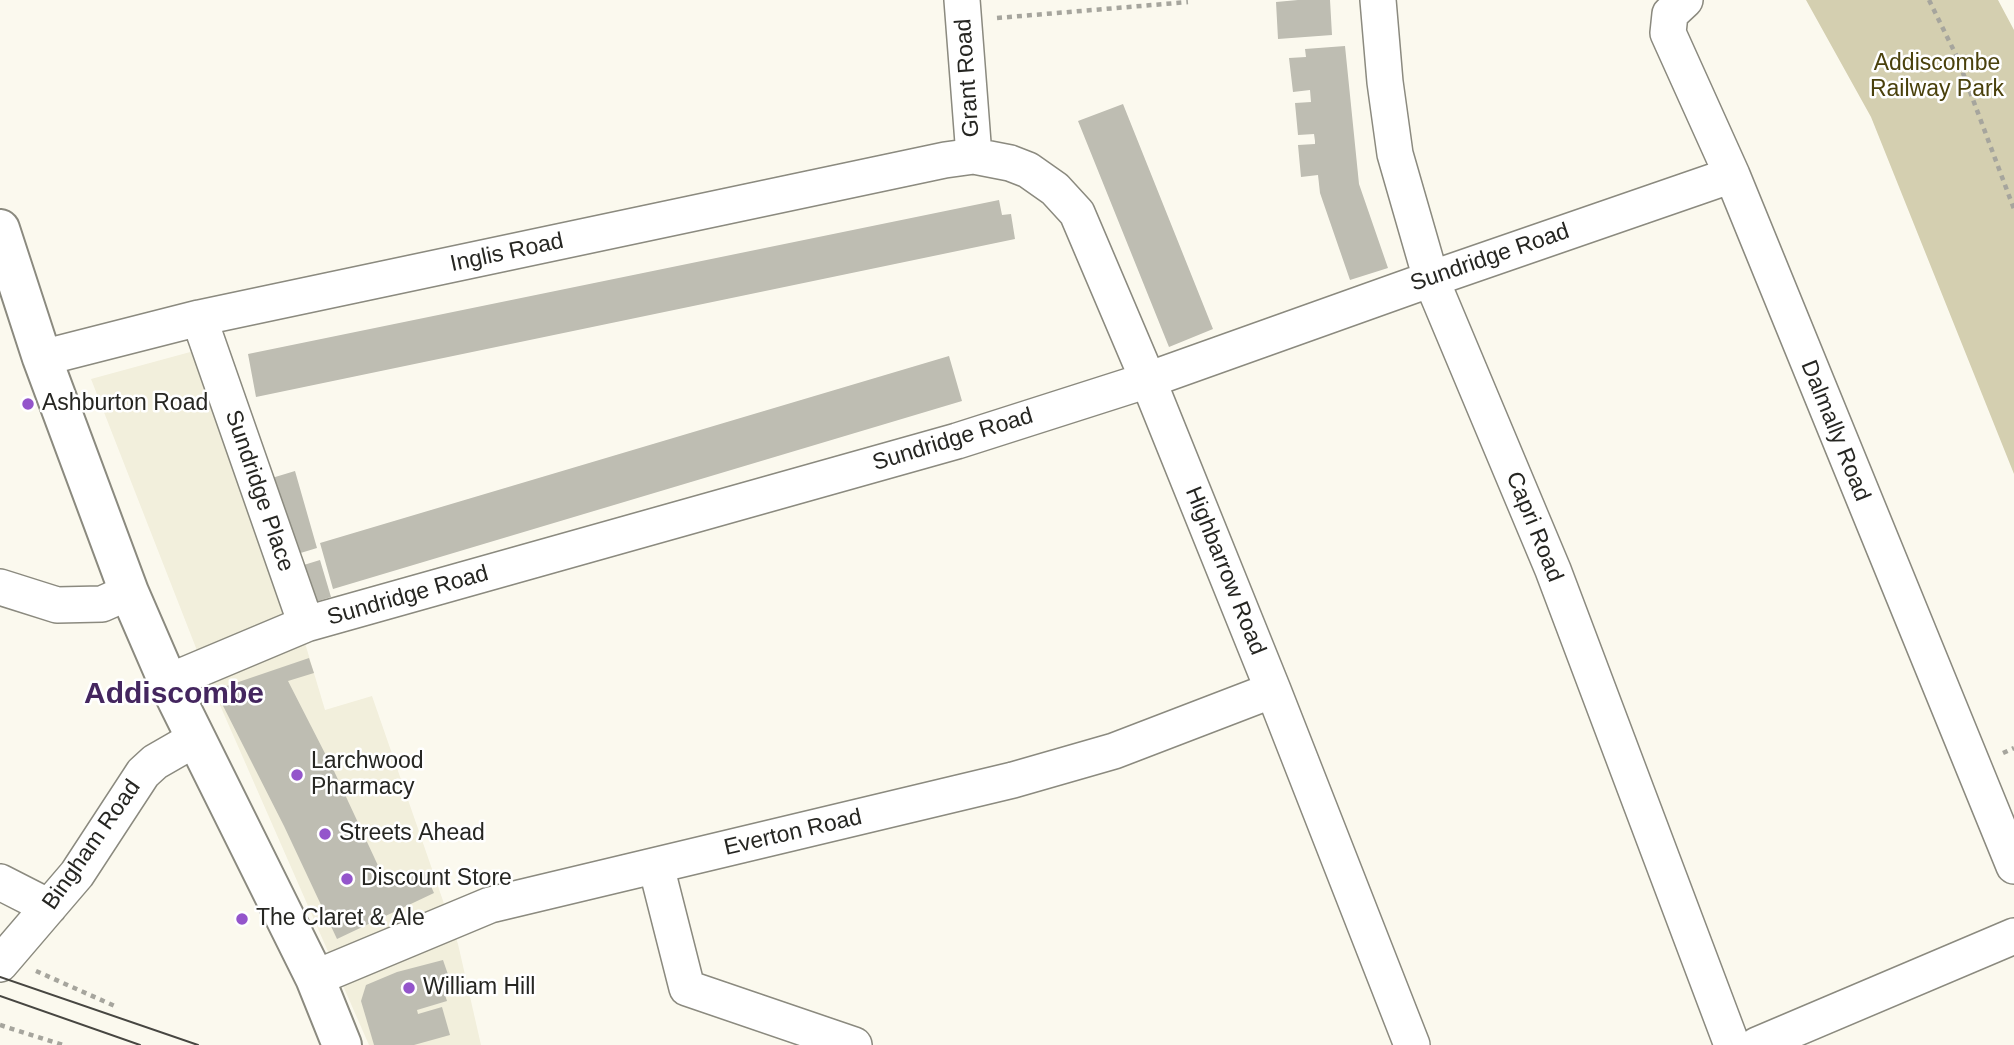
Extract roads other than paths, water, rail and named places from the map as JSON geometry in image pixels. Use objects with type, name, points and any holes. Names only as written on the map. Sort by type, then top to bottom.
[{"type":"main road","points":[[0,229],[42,358],[129,592],[195,739],[315,978],[342,1045]]},
{"type":"street","name":"Capri Road","points":[[1378,0],[1384,82],[1395,154],[1431,278],[1553,570],[1732,1045]]},
{"type":"street","name":"Dalmally Road","points":[[1685,0],[1670,14],[1668,33],[1732,175],[1979,786],[2014,866]]},
{"type":"street","name":"Grant Road","points":[[963,10],[974,156]]},
{"type":"street","name":"Inglis Road","points":[[42,358],[199,318],[974,156]]},
{"type":"street","name":"Highbarrow Road","points":[[974,156],[1010,163],[1028,170],[1055,190],[1077,213],[1148,380],[1273,690],[1412,1045]]},
{"type":"street","name":"Sundridge Road","points":[[168,682],[306,624],[944,444],[1148,380],[1431,278],[1732,175]]},
{"type":"street","name":"Sundridge Place","points":[[199,318],[306,624]]},
{"type":"street","points":[[0,587],[57,605],[102,604],[129,592]]},
{"type":"street","name":"Everton Road","points":[[315,978],[490,905],[1038,773],[1114,751],[1273,690]]},
{"type":"street","name":"Bingham Road","points":[[3,961],[97,846],[143,773],[155,762],[195,739]]},
{"type":"street","points":[[656,866],[687,988],[855,1045]]},
{"type":"street","points":[[0,882],[49,906]]},
{"type":"street","points":[[1757,1045],[2014,936]]},
{"type":"tram line","points":[[0,977],[198,1045]]},
{"type":"tram line","points":[[0,996],[140,1045]]},
{"type":"place","name":"Ashburton Road","points":[[28,404]]},
{"type":"place","name":"Larchwood Pharmacy","points":[[297,775]]},
{"type":"place","name":"Streets Ahead","points":[[325,834]]},
{"type":"place","name":"Discount Store","points":[[347,879]]},
{"type":"place","name":"The Claret & Ale","points":[[242,919]]},
{"type":"place","name":"William Hill","points":[[409,988]]},
{"type":"district","name":"Addiscombe","points":[[174,695]]},
{"type":"park label","name":"Addiscombe Railway Park","points":[[1937,77]]}]
